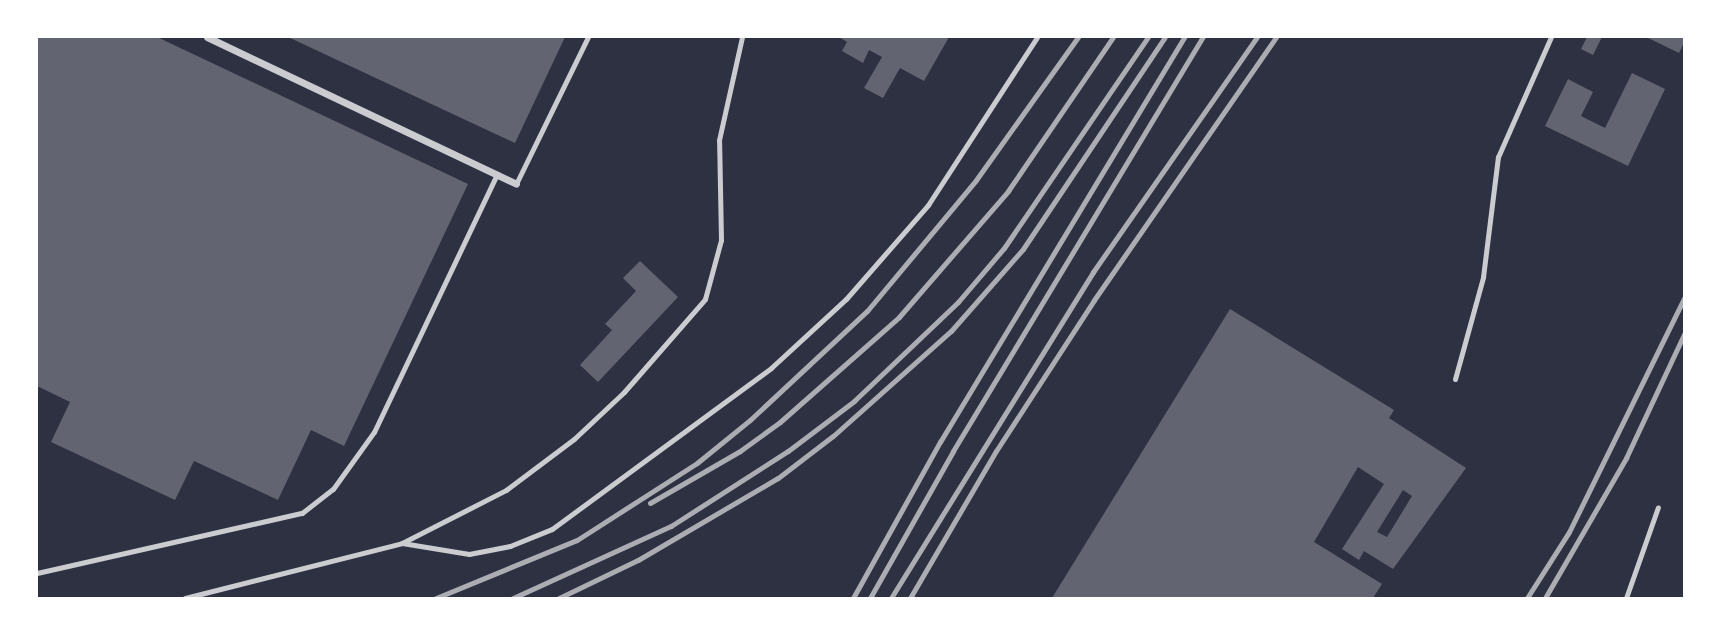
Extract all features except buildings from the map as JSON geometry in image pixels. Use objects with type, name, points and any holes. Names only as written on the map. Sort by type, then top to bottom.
[{"type":"street","points":[[206,37],[516,184]]},
{"type":"lane","points":[[516,184],[588,37]]},
{"type":"lane","points":[[185,598],[402,543],[506,490],[573,439],[660,354],[705,299],[721,240],[719,140],[742,37]]},
{"type":"lane","points":[[402,543],[469,554],[510,546],[552,529],[771,368],[846,299],[928,205],[1037,37]]},
{"type":"lane","points":[[1455,379],[1483,277],[1498,158],[1551,37]]},
{"type":"lane","points":[[37,573],[302,513],[333,489],[374,432],[497,174]]},
{"type":"lane","points":[[1626,598],[1658,507]]},
{"type":"railway","points":[[436,598],[577,540],[697,463],[750,420],[867,311],[976,180],[1078,37]]},
{"type":"railway","points":[[650,503],[740,451],[780,422],[899,317],[1008,191],[1113,37]]},
{"type":"railway","points":[[513,598],[671,526],[788,451],[854,401],[958,302],[1004,248],[1148,37]]},
{"type":"railway","points":[[559,598],[638,560],[778,478],[833,436],[951,331],[1023,249],[1165,37]]},
{"type":"railway","points":[[853,598],[940,442],[1184,37]]},
{"type":"railway","points":[[870,598],[953,451],[1203,37]]},
{"type":"railway","points":[[891,598],[1093,272],[1257,37]]},
{"type":"railway","points":[[910,598],[996,451],[1094,300],[1276,37]]},
{"type":"railway","points":[[1527,598],[1569,532],[1684,298]]},
{"type":"railway","points":[[1545,598],[1626,458],[1684,334]]}]
